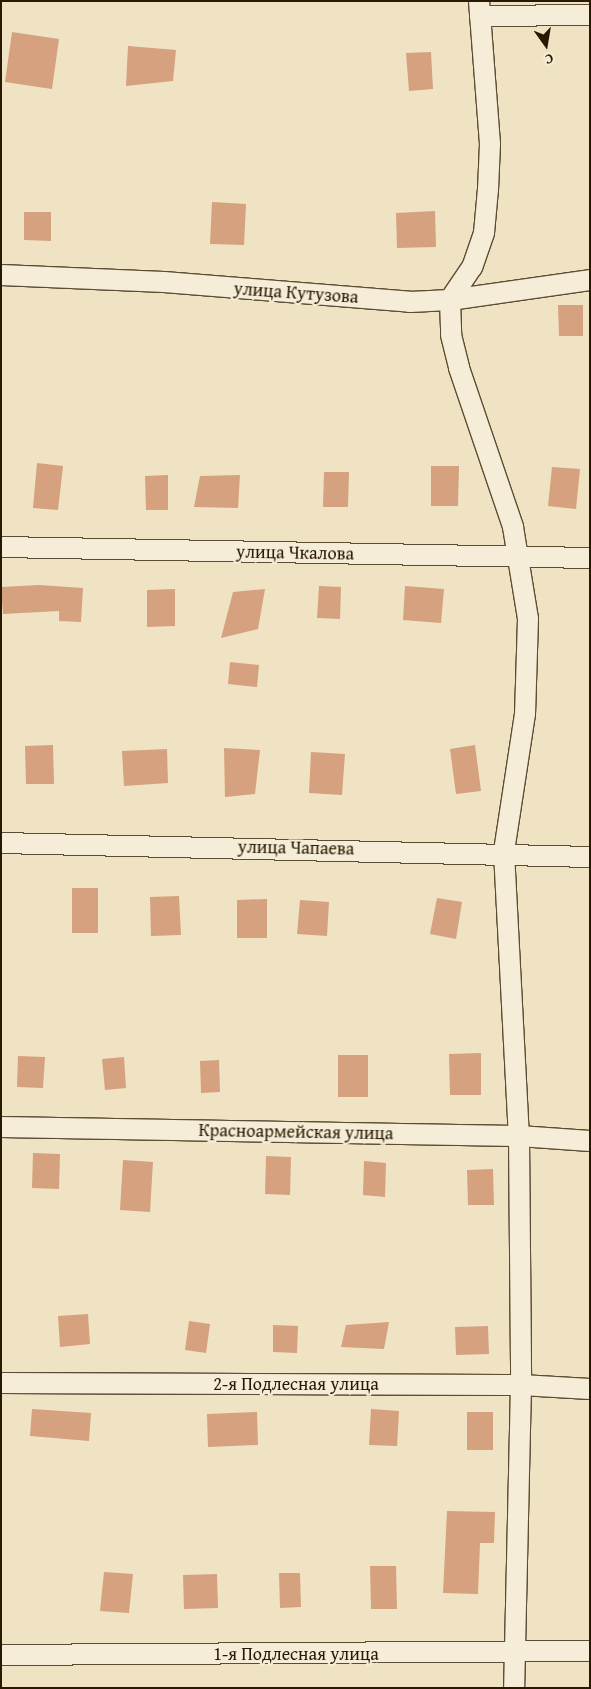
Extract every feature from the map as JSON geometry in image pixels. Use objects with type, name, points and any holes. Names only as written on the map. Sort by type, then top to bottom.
[{"type":"street","points":[[514,1688],[513,1654],[521,1385],[519,1136],[504,852],[525,714],[528,619],[519,558],[490,453],[459,368],[451,335],[450,300],[472,268],[484,233],[490,144],[479,8],[590,15]]},
{"type":"street","name":"улица Кутузова","points":[[1,275],[164,282],[410,302],[450,300],[590,280]]},
{"type":"street","name":"улица Чкалова","points":[[1,547],[590,558]]},
{"type":"street","name":"улица Чапаева","points":[[1,843],[504,852],[590,857]]},
{"type":"street","name":"Красноармейская улица","points":[[1,1127],[519,1136],[590,1141]]},
{"type":"street","name":"2-я Подлесная улица","points":[[1,1383],[521,1385],[590,1389]]},
{"type":"street","name":"1-я Подлесная улица","points":[[1,1655],[513,1654],[590,1651]]},
{"type":"building","points":[[12,32],[59,39],[52,89],[5,82]]},
{"type":"building","points":[[128,46],[176,50],[173,81],[126,86]]},
{"type":"building","points":[[431,52],[433,89],[409,91],[406,53]]},
{"type":"building","points":[[212,202],[246,204],[244,245],[210,244]]},
{"type":"building","points":[[435,211],[436,247],[397,248],[396,213]]},
{"type":"building","points":[[24,212],[51,212],[51,241],[24,240]]},
{"type":"building","points":[[558,305],[583,305],[583,336],[559,336]]},
{"type":"building","points":[[37,463],[63,466],[58,510],[33,508]]},
{"type":"building","points":[[431,466],[459,466],[458,506],[431,506]]},
{"type":"building","points":[[552,467],[580,469],[576,509],[548,506]]},
{"type":"building","points":[[324,472],[349,472],[348,507],[323,507]]},
{"type":"building","points":[[168,475],[168,510],[146,510],[145,476]]},
{"type":"building","points":[[240,475],[238,508],[194,507],[200,476]]},
{"type":"building","points":[[39,585],[83,588],[81,622],[59,621],[59,611],[3,614],[1,587]]},
{"type":"building","points":[[319,586],[341,587],[340,619],[317,618]]},
{"type":"building","points":[[405,586],[444,589],[441,623],[403,620]]},
{"type":"building","points":[[175,589],[175,626],[147,627],[147,590]]},
{"type":"building","points":[[265,589],[258,629],[221,638],[233,592]]},
{"type":"building","points":[[230,662],[259,665],[257,687],[228,684]]},
{"type":"building","points":[[53,745],[54,784],[26,784],[25,746]]},
{"type":"building","points":[[475,745],[481,791],[456,794],[450,749]]},
{"type":"building","points":[[224,748],[260,750],[255,794],[225,797]]},
{"type":"building","points":[[167,749],[168,783],[124,786],[122,751]]},
{"type":"building","points":[[311,752],[345,754],[342,795],[309,793]]},
{"type":"building","points":[[72,888],[98,888],[98,933],[72,933]]},
{"type":"building","points":[[179,896],[181,935],[151,936],[150,897]]},
{"type":"building","points":[[437,898],[462,902],[456,939],[430,934]]},
{"type":"building","points":[[267,899],[267,938],[237,938],[237,900]]},
{"type":"building","points":[[300,900],[329,902],[327,936],[297,934]]},
{"type":"building","points":[[481,1053],[481,1095],[450,1095],[449,1054]]},
{"type":"building","points":[[338,1055],[368,1055],[368,1097],[338,1097]]},
{"type":"building","points":[[18,1056],[45,1057],[43,1088],[17,1087]]},
{"type":"building","points":[[124,1057],[126,1088],[105,1090],[102,1059]]},
{"type":"building","points":[[219,1060],[220,1092],[201,1093],[200,1061]]},
{"type":"building","points":[[33,1153],[60,1154],[59,1189],[32,1188]]},
{"type":"building","points":[[266,1156],[291,1157],[290,1195],[265,1194]]},
{"type":"building","points":[[123,1160],[153,1162],[150,1212],[120,1210]]},
{"type":"building","points":[[364,1161],[386,1163],[385,1197],[363,1195]]},
{"type":"building","points":[[493,1169],[494,1205],[468,1205],[467,1170]]},
{"type":"building","points":[[88,1314],[90,1344],[60,1347],[58,1316]]},
{"type":"building","points":[[189,1321],[210,1324],[206,1353],[185,1350]]},
{"type":"building","points":[[389,1322],[384,1349],[341,1347],[346,1325]]},
{"type":"building","points":[[273,1325],[298,1326],[297,1353],[273,1352]]},
{"type":"building","points":[[488,1326],[489,1354],[456,1355],[455,1327]]},
{"type":"building","points":[[32,1409],[91,1413],[89,1441],[30,1436]]},
{"type":"building","points":[[371,1409],[399,1411],[397,1446],[369,1445]]},
{"type":"building","points":[[257,1412],[258,1445],[208,1447],[207,1414]]},
{"type":"building","points":[[467,1412],[493,1412],[493,1450],[467,1450]]},
{"type":"building","points":[[447,1511],[495,1512],[494,1543],[480,1543],[478,1594],[443,1593]]},
{"type":"building","points":[[370,1566],[396,1566],[397,1609],[371,1609]]},
{"type":"building","points":[[104,1572],[133,1574],[129,1613],[100,1611]]},
{"type":"building","points":[[279,1573],[300,1573],[301,1607],[280,1608]]},
{"type":"building","points":[[217,1574],[218,1608],[184,1609],[183,1575]]}]
